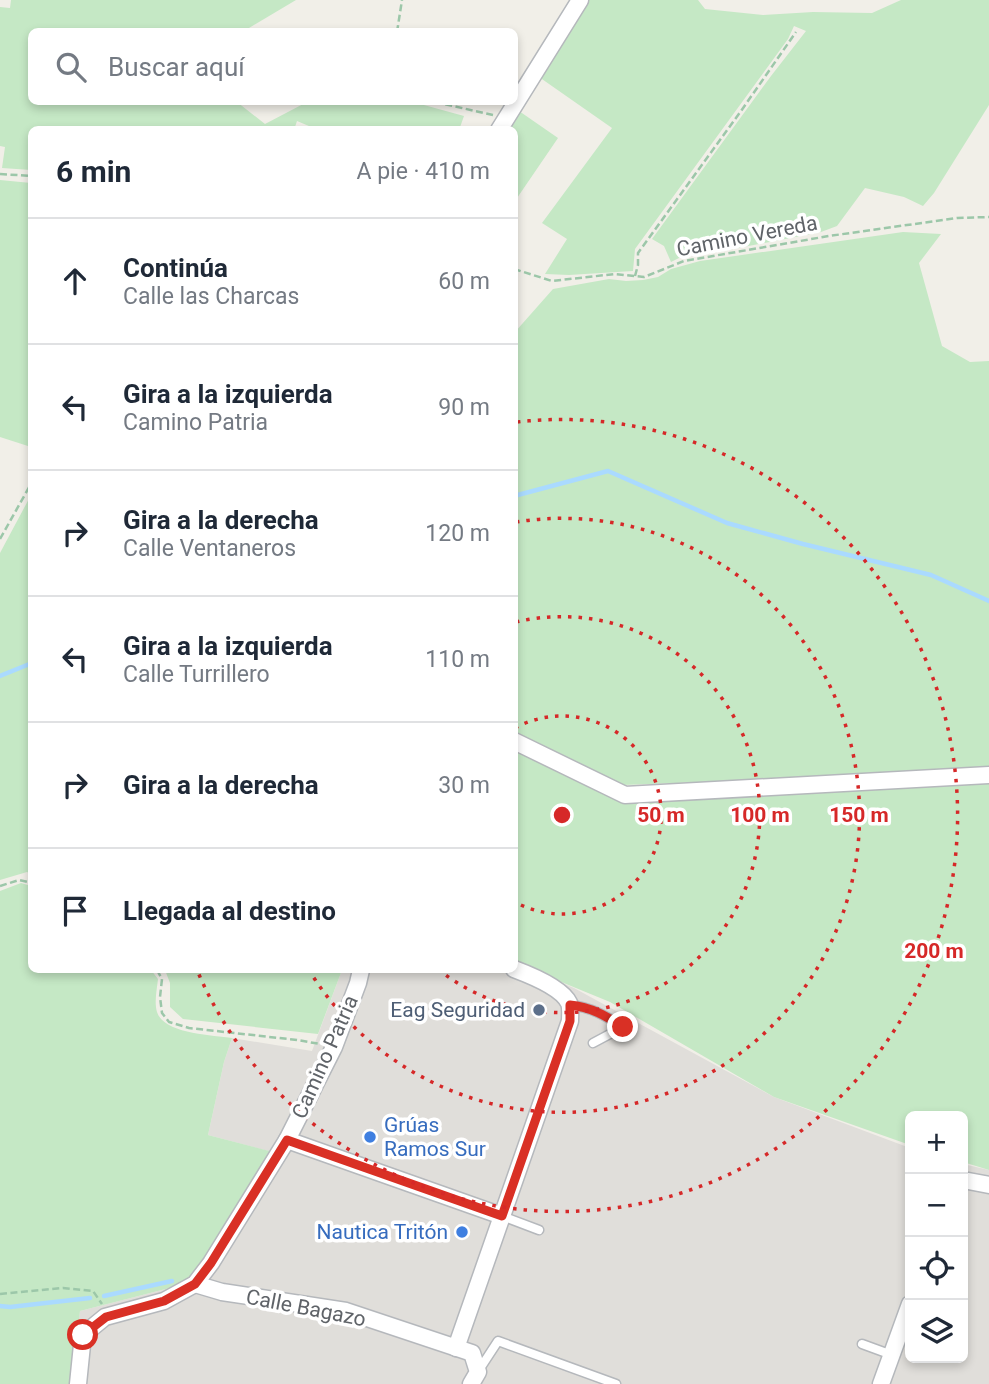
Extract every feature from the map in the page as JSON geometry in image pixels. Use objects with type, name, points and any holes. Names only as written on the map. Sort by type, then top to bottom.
[{"type":"street","points":[[518,100],[580,0]]},
{"type":"street","points":[[503,124],[515,105]]},
{"type":"street","points":[[518,743],[625,795],[989,775]]},
{"type":"street","points":[[474,1378],[472,1353],[456,1348],[570,1021],[570,1005],[561,993],[518,970]]},
{"type":"street","name":"Camino Patria","points":[[195,1284],[211,1263],[287,1140],[334,1047],[360,973]]},
{"type":"street","points":[[287,1140],[502,1216]]},
{"type":"street","points":[[968,1181],[989,1185]]},
{"type":"street","points":[[78,1384],[83,1335],[106,1317],[164,1301],[195,1284]]},
{"type":"street","name":"Calle Bagazo","points":[[195,1284],[222,1292],[346,1311],[456,1348]]},
{"type":"street","points":[[881,1384],[905,1318]]},
{"type":"lane","points":[[570,1005],[585,1007],[605,1015],[623,1027],[593,1043]]},
{"type":"lane","points":[[502,1216],[539,1230]]},
{"type":"lane","points":[[474,1378],[498,1341],[616,1384]]},
{"type":"lane","points":[[862,1344],[892,1355]]},
{"type":"path","points":[[398,28],[402,0]]},
{"type":"path","points":[[635,276],[638,253],[796,32]]},
{"type":"path","points":[[444,105],[503,124]]},
{"type":"path","points":[[0,173],[28,176]]},
{"type":"path","name":"Camino Vereda","points":[[518,270],[551,282],[615,274],[644,277],[684,261],[829,236],[957,218],[989,217]]},
{"type":"path","points":[[0,539],[28,489]]},
{"type":"path","points":[[0,886],[19,880],[28,882]]},
{"type":"path","points":[[159,973],[162,979],[162,1013],[169,1022],[189,1028],[297,1040],[334,1047]]},
{"type":"path","points":[[0,1294],[63,1289],[93,1291],[101,1301],[106,1317]]},
{"type":"shaded area","points":[[518,964],[574,988],[774,1097],[905,1146],[905,1363],[968,1363],[968,1165],[989,1170],[989,1384],[69,1384],[80,1311],[189,1283],[272,1152],[208,1135],[232,1038],[312,1051],[341,973],[518,973]]},
{"type":"green space","points":[[11,0],[296,0],[249,28],[28,28],[28,105],[241,105],[265,124],[301,105],[424,105],[464,116],[460,126],[309,126],[297,121],[295,126],[28,126],[28,170],[2,168],[5,147],[0,146],[0,7],[10,8]]},
{"type":"green space","points":[[588,0],[698,0],[705,9],[763,15],[872,13],[901,0],[989,0],[989,105],[923,206],[904,197],[865,188],[837,226],[821,232],[683,256],[671,262],[664,246],[652,239],[806,31],[794,26],[788,39],[635,249],[633,271],[545,274],[567,239],[542,223],[612,128],[539,77]]},
{"type":"green space","points":[[519,111],[558,138],[518,197],[518,126],[510,126]]},
{"type":"green space","points":[[0,180],[28,183],[28,446],[0,437]]},
{"type":"green space","points":[[903,232],[941,234],[919,263],[942,346],[970,362],[989,361],[989,768],[893,775],[623,785],[518,734],[518,329],[553,289],[609,279],[643,280],[700,261]]},
{"type":"green space","points":[[28,501],[28,872],[0,880],[0,553]]},
{"type":"green space","points":[[518,748],[624,801],[989,782],[989,1170],[968,1164],[968,1111],[905,1111],[905,1143],[774,1097],[610,1002],[518,964]]},
{"type":"green space","points":[[21,883],[28,885],[28,973],[153,973],[158,979],[156,1004],[161,1019],[169,1025],[190,1032],[232,1038],[208,1135],[273,1152],[189,1283],[80,1311],[71,1384],[0,1384],[0,891]]},
{"type":"green space","points":[[166,973],[341,973],[318,1034],[183,1019],[170,1007],[170,983]]},
{"type":"waterway","points":[[518,495],[608,471],[727,523],[931,575],[989,601]]},
{"type":"waterway","points":[[0,676],[28,665]]},
{"type":"waterway","points":[[104,1296],[172,1281]]},
{"type":"waterway","points":[[0,1306],[90,1298]]},
{"type":"place","name":"Eag Seguridad","points":[[539,1010]]},
{"type":"place","name":"Grúas Ramos Sur","points":[[370,1137]]},
{"type":"place","name":"Nautica Tritón","points":[[462,1232]]},
{"type":"route","points":[[83,1335],[106,1317],[164,1301],[195,1284],[211,1263],[287,1140],[502,1216],[570,1021],[570,1005],[585,1007],[605,1015],[623,1027]]}]
